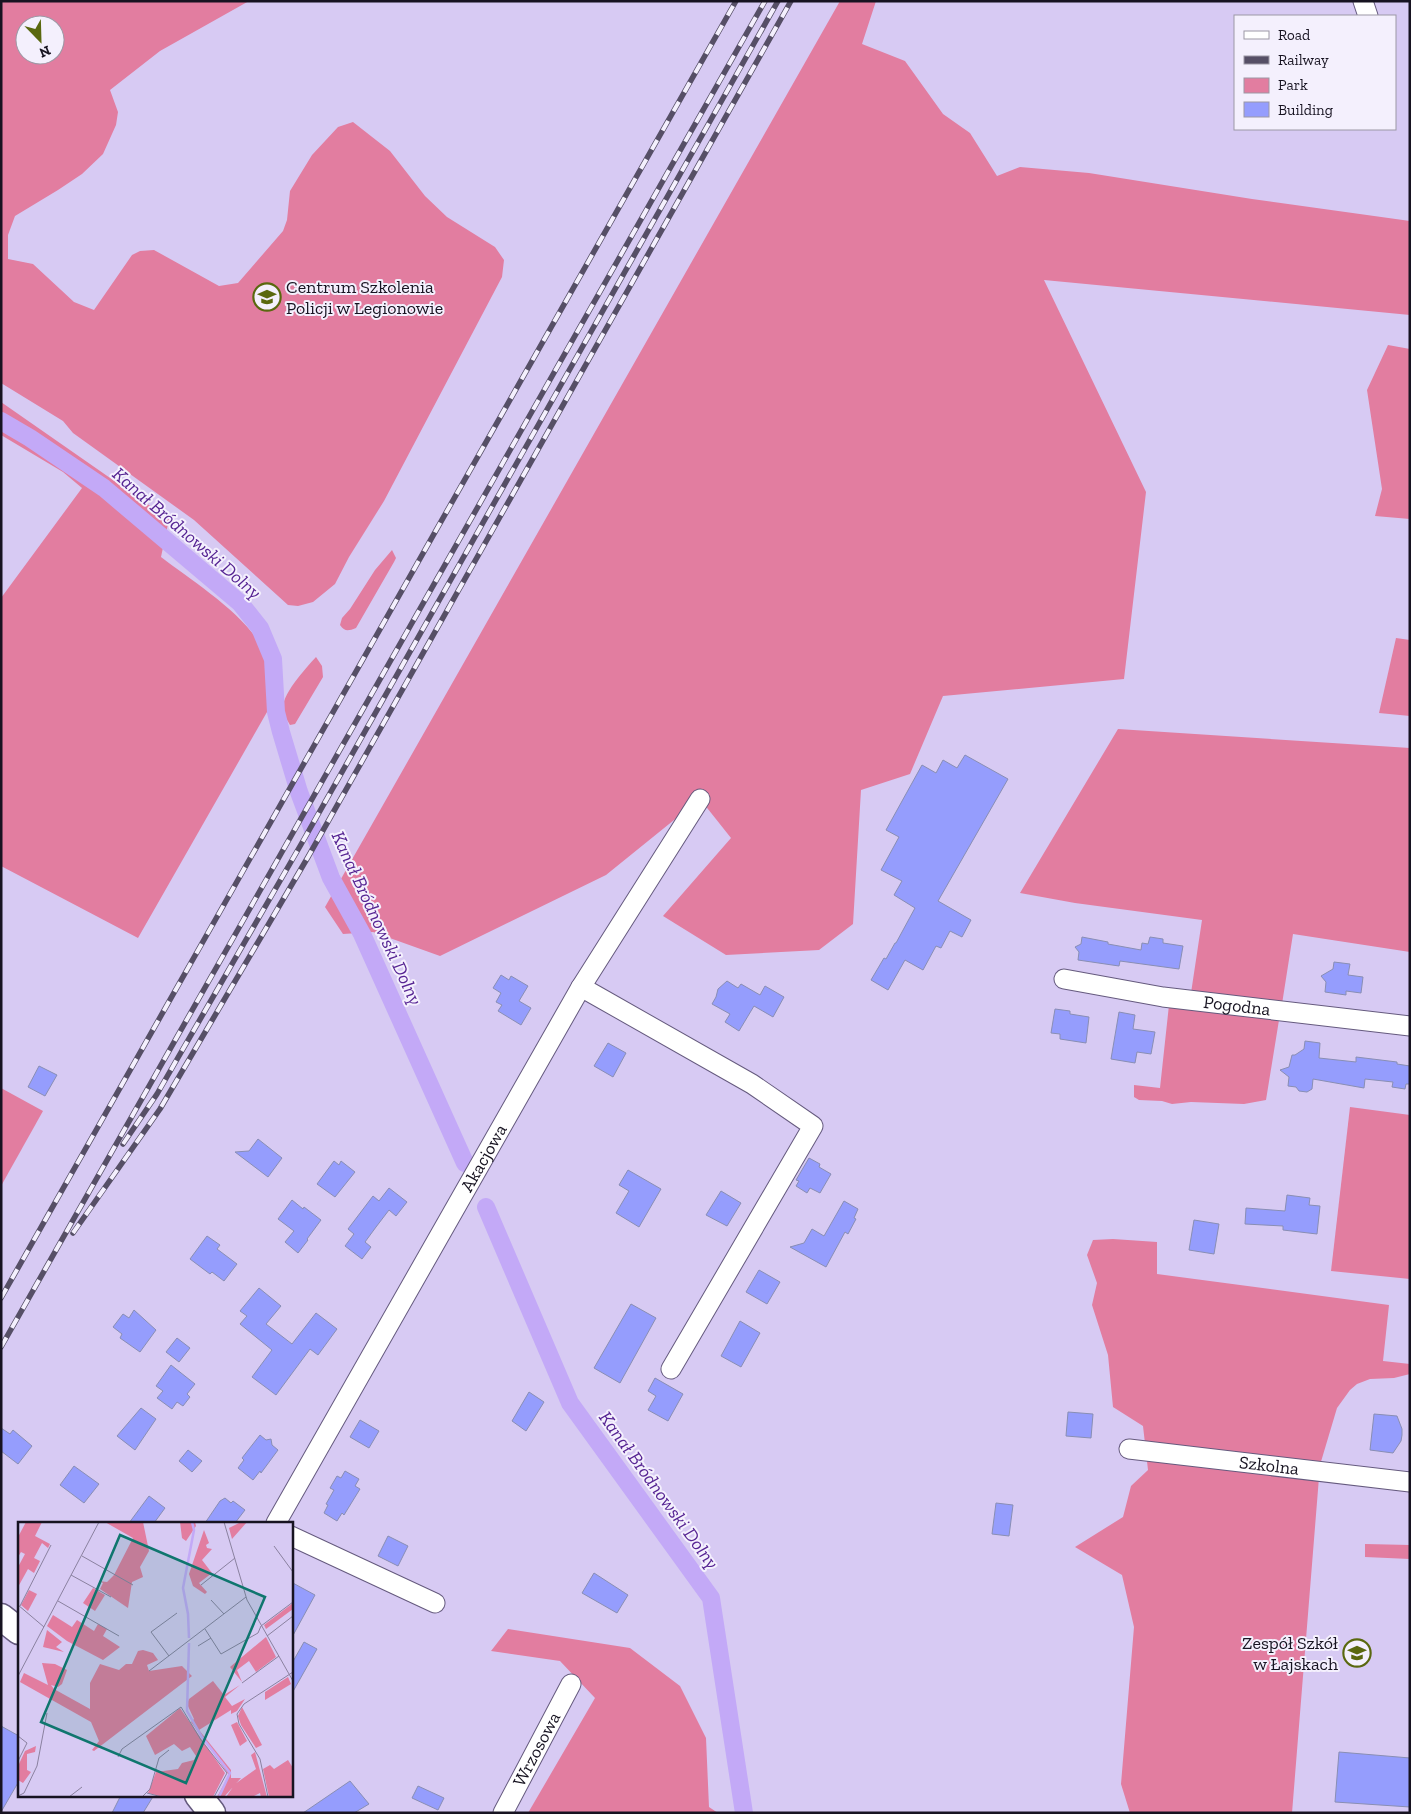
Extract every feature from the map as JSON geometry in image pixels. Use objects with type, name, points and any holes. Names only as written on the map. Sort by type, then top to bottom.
[{"type":"main road","points":[[1,1617],[18,1630]]},
{"type":"main road","points":[[199,1796],[212,1813]]},
{"type":"street","points":[[1363,1],[1368,15]]},
{"type":"street","name":"Akacjowa","points":[[277,1522],[581,987],[700,798]]},
{"type":"street","name":"Pogodna","points":[[1064,978],[1163,997],[1410,1026]]},
{"type":"street","points":[[581,987],[752,1084],[813,1126],[671,1369]]},
{"type":"street","name":"Szkolna","points":[[1129,1448],[1410,1482]]},
{"type":"street","points":[[292,1536],[435,1603]]},
{"type":"street","name":"Wrzosowa","points":[[503,1813],[571,1684]]},
{"type":"green space","points":[[1,1],[249,1],[160,51],[110,90],[118,112],[116,125],[103,154],[82,174],[15,216],[8,235],[8,259],[33,264],[74,302],[94,310],[132,255],[140,251],[154,250],[219,286],[238,283],[283,231],[287,220],[290,191],[312,155],[338,127],[353,122],[390,151],[425,196],[447,217],[495,247],[504,260],[502,277],[384,501],[349,557],[335,584],[313,602],[298,606],[288,605],[194,520],[73,433],[63,421],[1,383]]},
{"type":"green space","points":[[840,1],[876,1],[862,44],[905,61],[943,114],[970,133],[997,176],[1020,167],[1089,173],[1252,199],[1410,221],[1410,315],[1044,280],[1146,492],[1124,679],[943,696],[910,774],[861,790],[853,924],[819,950],[726,955],[663,916],[731,838],[700,799],[606,875],[440,956],[373,932],[343,934],[325,907]]},
{"type":"green space","points":[[1388,345],[1410,349],[1410,519],[1375,516],[1382,489],[1367,390]]},
{"type":"green space","points":[[1,402],[169,519],[161,557],[233,612],[257,639],[266,658],[271,705],[138,938],[1,866],[1,598],[82,488],[63,472],[1,435]]},
{"type":"green space","points":[[392,550],[396,558],[356,628],[343,629],[340,625],[342,618],[375,570]]},
{"type":"green space","points":[[1396,638],[1410,640],[1410,716],[1379,713]]},
{"type":"green space","points":[[316,657],[322,666],[323,677],[295,724],[290,725],[283,711],[285,698],[295,682]]},
{"type":"green space","points":[[1118,729],[1410,748],[1410,952],[1293,934],[1282,1004],[1191,993],[1202,920],[1075,903],[1020,893]]},
{"type":"green space","points":[[1169,1005],[1279,1020],[1266,1100],[1244,1104],[1191,1102],[1172,1104],[1162,1101],[1139,1100],[1134,1097],[1134,1085],[1160,1088]]},
{"type":"green space","points":[[1,1088],[43,1111],[1,1186]]},
{"type":"green space","points":[[1350,1107],[1410,1115],[1410,1279],[1331,1271]]},
{"type":"green space","points":[[1113,1239],[1157,1242],[1157,1274],[1389,1305],[1383,1361],[1410,1364],[1410,1374],[1394,1378],[1370,1379],[1357,1384],[1350,1390],[1337,1408],[1320,1465],[1292,1813],[1130,1813],[1121,1784],[1134,1627],[1122,1575],[1075,1547],[1123,1517],[1131,1486],[1148,1470],[1143,1426],[1113,1407],[1108,1355],[1092,1305],[1097,1283],[1087,1255],[1093,1240]]},
{"type":"green space","points":[[1365,1544],[1410,1545],[1410,1559],[1365,1557]]},
{"type":"green space","points":[[508,1629],[630,1648],[680,1686],[706,1738],[709,1807],[718,1813],[528,1813],[595,1698],[560,1661],[491,1651]]},
{"type":"building","points":[[965,755],[1008,779],[938,901],[971,920],[962,937],[950,931],[941,948],[936,946],[923,970],[905,960],[888,990],[871,980],[884,958],[886,959],[896,943],[915,908],[894,895],[902,881],[881,870],[899,837],[886,830],[922,765],[936,773],[943,760],[957,768]]},
{"type":"building","points":[[1082,937],[1141,950],[1142,943],[1148,944],[1150,937],[1163,939],[1163,943],[1183,946],[1179,969],[1120,961],[1119,966],[1078,960],[1079,952],[1075,947],[1081,944]]},
{"type":"building","points":[[1334,962],[1350,964],[1348,975],[1363,977],[1361,993],[1346,991],[1346,995],[1325,992],[1326,982],[1321,976],[1333,969]]},
{"type":"building","points":[[501,975],[509,980],[511,976],[528,986],[519,1001],[531,1008],[521,1025],[498,1011],[502,1005],[496,1002],[501,993],[493,988]]},
{"type":"building","points":[[727,981],[738,988],[741,984],[760,995],[765,986],[784,997],[773,1017],[754,1006],[739,1031],[725,1022],[730,1014],[712,1004],[718,989]]},
{"type":"building","points":[[1055,1009],[1089,1017],[1086,1043],[1060,1039],[1060,1034],[1051,1033]]},
{"type":"building","points":[[1119,1012],[1135,1015],[1133,1029],[1155,1032],[1151,1054],[1137,1052],[1135,1063],[1111,1059]]},
{"type":"building","points":[[1305,1041],[1320,1043],[1319,1058],[1356,1062],[1356,1057],[1397,1062],[1397,1064],[1410,1066],[1410,1084],[1406,1084],[1405,1089],[1392,1087],[1393,1082],[1365,1079],[1364,1088],[1313,1079],[1312,1089],[1307,1092],[1299,1091],[1296,1087],[1288,1086],[1289,1077],[1280,1070],[1289,1067],[1292,1055],[1304,1049]]},
{"type":"building","points":[[608,1043],[626,1053],[613,1077],[594,1066]]},
{"type":"building","points":[[39,1066],[57,1075],[45,1096],[28,1087]]},
{"type":"building","points":[[258,1139],[282,1158],[268,1177],[235,1152],[249,1151]]},
{"type":"building","points":[[809,1158],[820,1164],[819,1167],[831,1174],[820,1193],[810,1188],[807,1193],[796,1186],[799,1181],[796,1180]]},
{"type":"building","points":[[334,1161],[339,1165],[341,1161],[355,1172],[335,1197],[317,1184]]},
{"type":"building","points":[[628,1170],[661,1189],[639,1227],[616,1213],[629,1191],[619,1185]]},
{"type":"building","points":[[389,1188],[407,1202],[396,1216],[389,1210],[365,1242],[371,1247],[362,1259],[345,1246],[354,1234],[348,1229],[373,1196],[379,1201]]},
{"type":"building","points":[[721,1191],[741,1203],[727,1226],[706,1215]]},
{"type":"building","points":[[1287,1195],[1310,1198],[1309,1205],[1320,1206],[1317,1234],[1283,1230],[1283,1226],[1245,1224],[1246,1208],[1285,1211]]},
{"type":"building","points":[[292,1200],[321,1220],[298,1253],[285,1242],[294,1231],[278,1219]]},
{"type":"building","points":[[844,1201],[858,1209],[854,1218],[856,1219],[848,1234],[845,1232],[826,1267],[790,1247],[804,1243],[812,1229],[824,1236]]},
{"type":"building","points":[[1194,1220],[1219,1224],[1214,1254],[1189,1250]]},
{"type":"building","points":[[207,1236],[220,1245],[217,1249],[237,1264],[224,1281],[212,1272],[210,1274],[190,1259]]},
{"type":"building","points":[[759,1270],[780,1282],[767,1304],[746,1292]]},
{"type":"building","points":[[259,1288],[281,1306],[266,1324],[292,1344],[316,1313],[337,1329],[318,1355],[310,1349],[276,1395],[252,1377],[272,1350],[240,1324],[247,1316],[240,1311]]},
{"type":"building","points":[[631,1304],[656,1318],[620,1383],[594,1368]]},
{"type":"building","points":[[134,1310],[156,1330],[140,1352],[120,1338],[122,1334],[113,1327],[123,1314],[129,1318]]},
{"type":"building","points":[[740,1321],[760,1333],[741,1367],[721,1356]]},
{"type":"building","points":[[177,1338],[190,1348],[179,1362],[166,1352]]},
{"type":"building","points":[[171,1365],[195,1384],[187,1394],[190,1397],[183,1406],[177,1402],[172,1409],[157,1398],[163,1391],[156,1386]]},
{"type":"building","points":[[655,1378],[683,1394],[668,1421],[648,1410],[656,1396],[648,1391]]},
{"type":"building","points":[[529,1392],[544,1402],[526,1431],[512,1421]]},
{"type":"building","points":[[141,1408],[156,1419],[135,1450],[117,1436]]},
{"type":"building","points":[[1068,1412],[1093,1414],[1091,1438],[1066,1436]]},
{"type":"building","points":[[1374,1414],[1397,1416],[1402,1429],[1402,1435],[1401,1441],[1393,1453],[1370,1450]]},
{"type":"building","points":[[360,1420],[379,1431],[369,1448],[350,1437]]},
{"type":"building","points":[[1,1428],[10,1434],[13,1430],[32,1446],[18,1464],[1,1451]]},
{"type":"building","points":[[260,1435],[266,1440],[271,1439],[272,1445],[278,1450],[261,1473],[260,1471],[253,1480],[238,1468],[244,1460],[242,1458]]},
{"type":"building","points":[[188,1450],[202,1461],[192,1472],[179,1461]]},
{"type":"building","points":[[74,1466],[99,1484],[84,1503],[60,1485]]},
{"type":"building","points":[[345,1471],[359,1479],[355,1486],[360,1489],[344,1515],[342,1513],[337,1521],[324,1513],[328,1505],[326,1504],[334,1490],[330,1488],[337,1476],[341,1478]]},
{"type":"building","points":[[149,1496],[165,1508],[155,1522],[130,1522]]},
{"type":"building","points":[[225,1498],[231,1503],[233,1501],[245,1510],[236,1522],[206,1522],[220,1501]]},
{"type":"building","points":[[996,1503],[1013,1505],[1009,1536],[992,1534]]},
{"type":"building","points":[[388,1536],[408,1546],[398,1566],[378,1556]]},
{"type":"building","points":[[594,1573],[628,1595],[617,1613],[582,1593]]},
{"type":"building","points":[[292,1583],[315,1595],[292,1637]]},
{"type":"building","points":[[304,1642],[317,1649],[292,1693],[292,1663]]},
{"type":"building","points":[[1,1726],[18,1735],[18,1783],[1,1812]]},
{"type":"building","points":[[1339,1752],[1410,1758],[1410,1807],[1335,1802]]},
{"type":"building","points":[[350,1781],[369,1804],[354,1813],[303,1813]]},
{"type":"building","points":[[418,1786],[444,1798],[438,1810],[412,1798]]},
{"type":"building","points":[[120,1796],[153,1796],[143,1813],[112,1813]]},
{"type":"waterway","name":"Kanał Bródnowski Dolny","points":[[1,421],[30,438],[104,488],[240,603],[260,628],[273,659],[276,712],[281,732],[299,792],[331,878],[362,934],[465,1163]]},
{"type":"waterway","name":"Kanał Bródnowski Dolny","points":[[486,1207],[570,1403],[711,1598],[744,1813]]},
{"type":"railway","points":[[1,1298],[736,1]]},
{"type":"railway","points":[[1,1347],[765,1]]},
{"type":"railway","points":[[123,1144],[157,1094],[303,841],[778,1]]},
{"type":"railway","points":[[73,1233],[160,1109],[308,857],[791,1]]},
{"type":"place","name":"Centrum Szkolenia Policji w Legionowie","points":[[267,297]]},
{"type":"place","name":"Zespół Szkół w Łajskach","points":[[1357,1653]]}]
